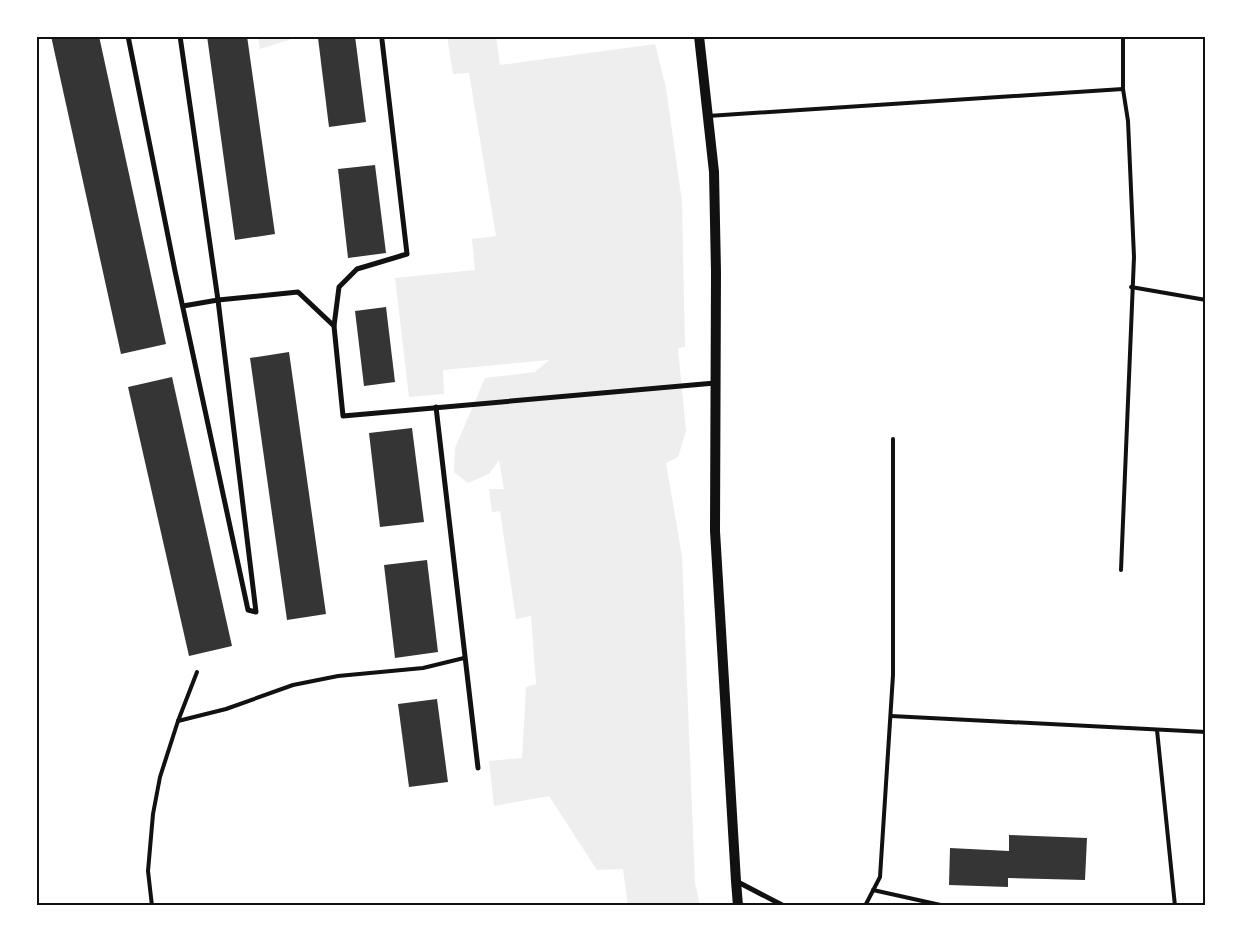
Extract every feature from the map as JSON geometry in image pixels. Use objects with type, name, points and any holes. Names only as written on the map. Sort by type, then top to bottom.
[{"type":"main road","points":[[699,36],[714,172],[715,531],[738,906]]},
{"type":"street","points":[[128,36],[182,306],[248,610],[256,612],[218,300],[180,36]]},
{"type":"street","points":[[382,40],[407,254],[358,269],[339,287],[334,326],[343,416],[715,383]]},
{"type":"street","points":[[182,306],[218,300],[298,292],[334,326]]},
{"type":"street","points":[[436,407],[478,768]]},
{"type":"street","points":[[736,881],[784,906]]},
{"type":"lane","points":[[1121,570],[1134,258],[1128,121],[1123,89],[1123,36]]},
{"type":"lane","points":[[708,116],[1123,89]]},
{"type":"lane","points":[[1132,287],[1206,300]]},
{"type":"lane","points":[[865,906],[880,877],[891,716],[893,675],[893,439]]},
{"type":"lane","points":[[178,721],[226,709],[293,684],[338,676],[423,668],[464,658]]},
{"type":"lane","points":[[152,906],[148,871],[153,814],[160,777],[178,721],[197,672]]},
{"type":"lane","points":[[891,716],[1206,732]]},
{"type":"lane","points":[[1157,730],[1175,906]]},
{"type":"lane","points":[[873,890],[945,906]]},
{"type":"shaded area","points":[[258,36],[301,36],[260,49]]},
{"type":"shaded area","points":[[447,36],[496,36],[500,65],[655,44],[666,88],[682,202],[685,347],[678,348],[686,431],[678,457],[666,463],[682,556],[695,883],[700,906],[628,906],[623,869],[597,870],[549,796],[494,806],[489,761],[522,758],[526,687],[536,684],[531,616],[516,619],[500,511],[492,512],[489,489],[504,489],[499,460],[489,474],[468,483],[454,472],[455,448],[485,378],[535,372],[549,360],[443,370],[444,394],[409,397],[395,278],[475,270],[472,239],[496,236],[469,73],[453,74]]},
{"type":"building","points":[[51,36],[99,36],[166,344],[121,354]]},
{"type":"building","points":[[207,36],[247,36],[275,234],[235,240]]},
{"type":"building","points":[[355,36],[366,122],[329,127],[318,38]]},
{"type":"building","points":[[375,165],[386,253],[348,258],[338,169]]},
{"type":"building","points":[[386,307],[395,382],[364,386],[355,311]]},
{"type":"building","points":[[289,352],[326,614],[287,620],[250,358]]},
{"type":"building","points":[[172,377],[232,646],[189,656],[128,387]]},
{"type":"building","points":[[412,428],[424,522],[380,527],[369,433]]},
{"type":"building","points":[[427,560],[438,652],[395,658],[384,565]]},
{"type":"building","points":[[437,699],[448,782],[409,787],[398,704]]},
{"type":"building","points":[[1009,835],[1087,838],[1085,880],[1008,878],[1008,887],[949,885],[950,848],[1009,851]]}]
